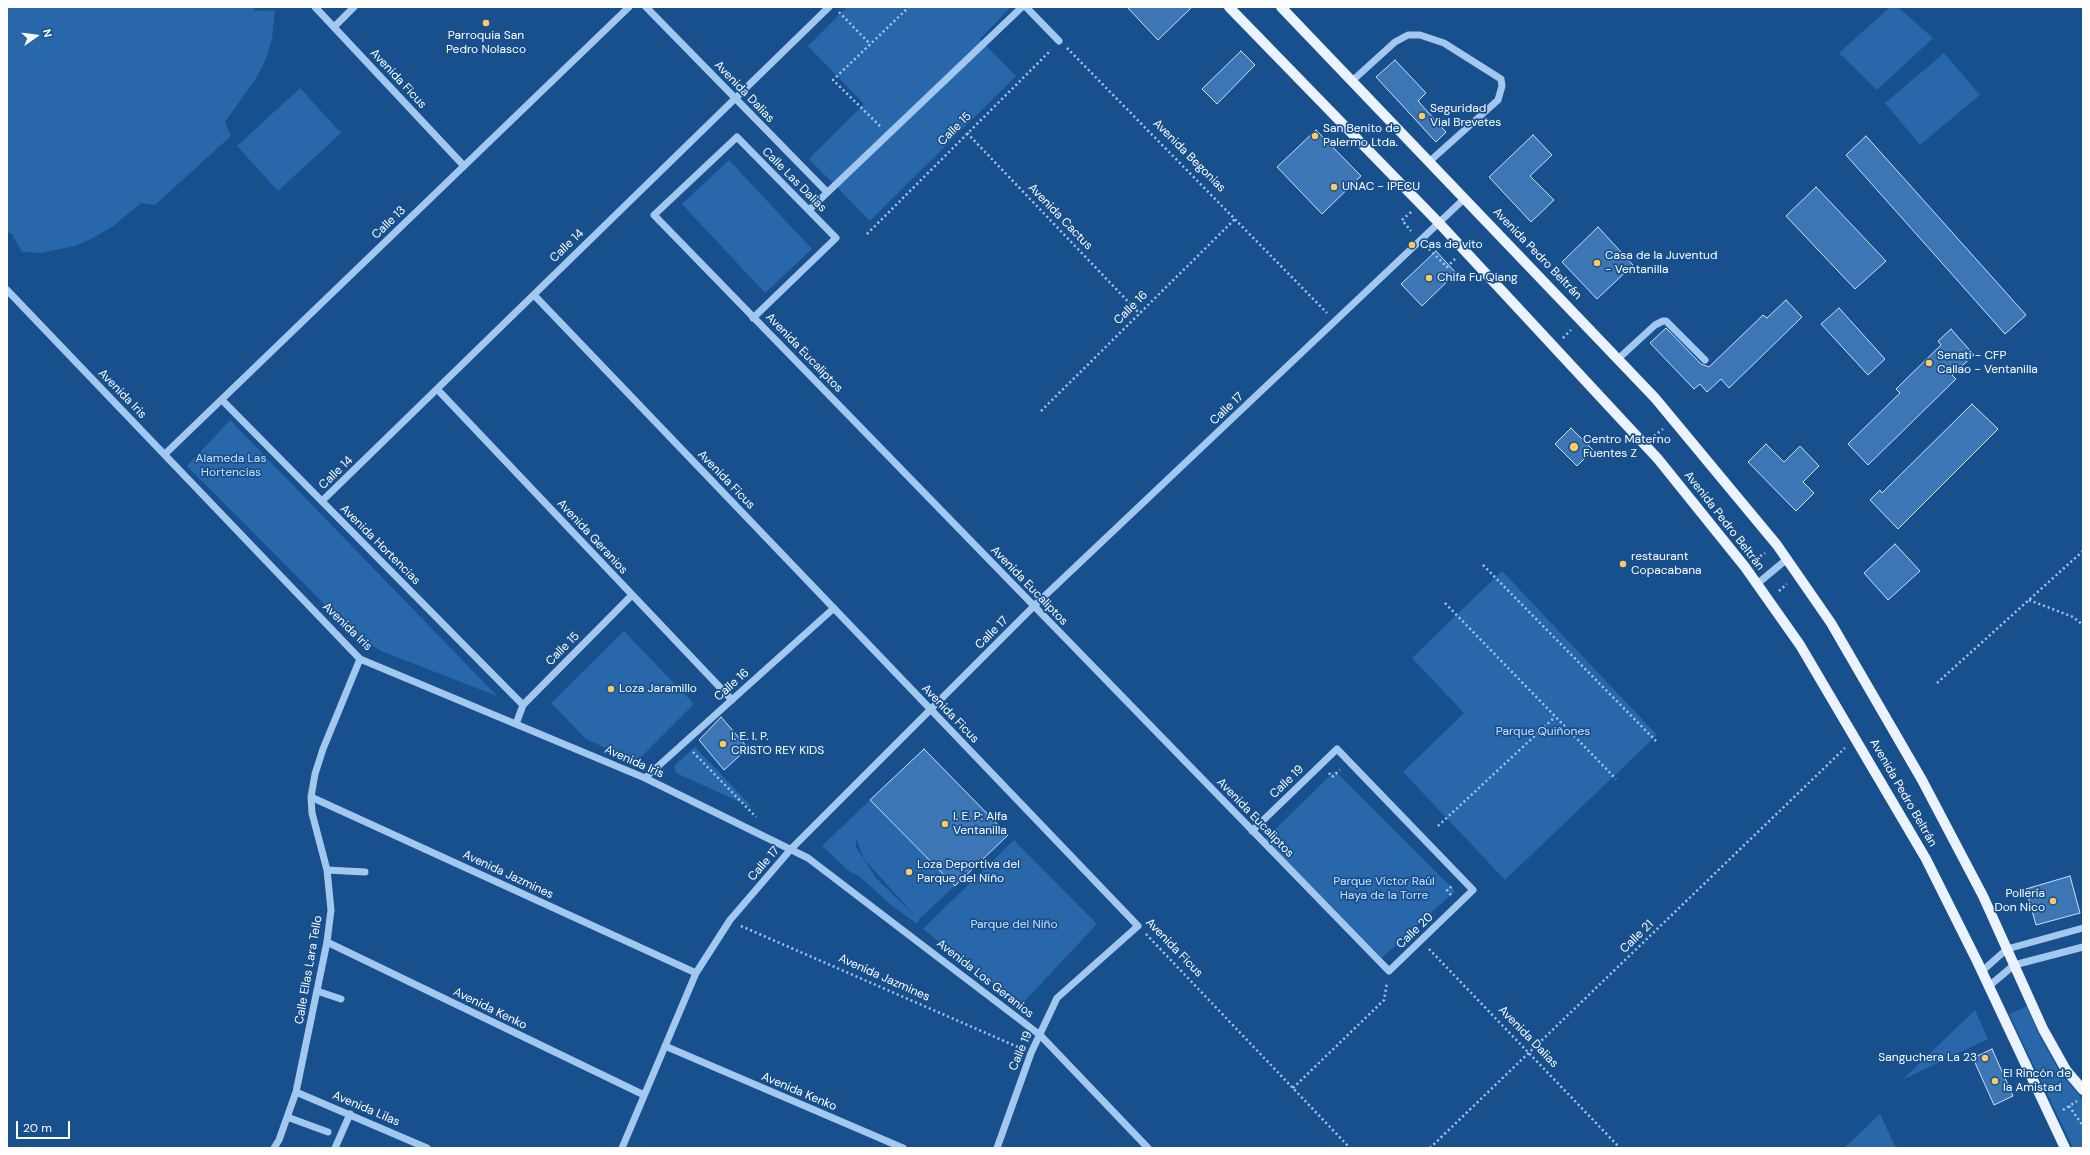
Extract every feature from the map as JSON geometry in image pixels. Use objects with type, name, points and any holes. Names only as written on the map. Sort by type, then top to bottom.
[{"type":"main road","name":"Avenida Pedro Beltrán","points":[[1228,7],[1439,224],[1645,444],[1745,567],[1800,644],[1926,859],[1982,972],[2064,1148]]},
{"type":"main road","name":"Avenida Pedro Beltrán","points":[[1281,7],[1618,359],[1674,420],[1777,545],[1831,623],[1922,780],[1980,890],[2043,1029],[2066,1070],[2083,1090]]},
{"type":"street","name":"Avenida Ficus","points":[[316,7],[464,166]]},
{"type":"street","points":[[334,27],[354,7]]},
{"type":"street","name":"Calle 13","points":[[165,454],[628,7]]},
{"type":"street","name":"Avenida Dalias","points":[[646,7],[827,192]]},
{"type":"street","name":"Calle 14","points":[[322,501],[829,7]]},
{"type":"street","points":[[809,210],[1022,7]]},
{"type":"street","points":[[1026,7],[1059,41]]},
{"type":"street","points":[[1352,81],[1395,42],[1408,36],[1420,35],[1444,43],[1501,79],[1502,86],[1498,100],[1430,161]]},
{"type":"street","name":"Calle Las Dalias","points":[[654,215],[737,138],[809,210],[836,238],[754,318]]},
{"type":"street","name":"Calle 17","points":[[622,1148],[696,973],[730,920],[791,849],[1034,606],[1465,198]]},
{"type":"street","name":"Avenida Eucaliptos","points":[[654,215],[1389,971]]},
{"type":"street","name":"Avenida Iris","points":[[7,290],[360,659],[645,778],[791,849]]},
{"type":"street","name":"Avenida Ficus","points":[[534,295],[1138,926]]},
{"type":"street","points":[[1618,359],[1655,325],[1663,321],[1666,322],[1706,360]]},
{"type":"street","name":"Avenida Geranios","points":[[437,389],[732,700]]},
{"type":"street","name":"Avenida Hortencias","points":[[222,400],[523,704]]},
{"type":"street","points":[[1757,584],[1787,559]]},
{"type":"street","name":"Calle 15","points":[[516,724],[523,704],[632,595]]},
{"type":"street","name":"Calle 16","points":[[645,778],[834,608]]},
{"type":"street","name":"Calle Ellas Lara Tello","points":[[274,1148],[296,1092],[327,942],[331,910],[327,870],[312,813],[311,797],[315,774],[323,750],[360,659]]},
{"type":"street","name":"Calle 19","points":[[1252,830],[1337,749],[1473,890]]},
{"type":"street","name":"Avenida Jazmines","points":[[311,797],[696,973]]},
{"type":"street","name":"Avenida Los Geranios","points":[[791,849],[808,858],[1040,1035],[1148,1148]]},
{"type":"street","points":[[327,870],[365,872]]},
{"type":"street","name":"Calle 20","points":[[1389,971],[1473,890]]},
{"type":"street","name":"Calle 19","points":[[997,1148],[1030,1053],[1057,998],[1138,926]]},
{"type":"street","points":[[1982,972],[2006,949],[2083,928]]},
{"type":"street","name":"Avenida Kenko","points":[[327,942],[644,1095]]},
{"type":"street","points":[[1988,987],[2014,965],[2083,947]]},
{"type":"street","points":[[317,991],[341,999]]},
{"type":"street","name":"Avenida Kenko","points":[[664,1046],[903,1148]]},
{"type":"street","name":"Avenida Lilas","points":[[296,1092],[427,1148]]},
{"type":"street","points":[[335,1148],[350,1114]]},
{"type":"street","points":[[287,1117],[328,1132]]},
{"type":"path","points":[[835,7],[870,44]]},
{"type":"path","points":[[888,134],[833,80],[908,7]]},
{"type":"path","name":"Calle 15","points":[[867,234],[1059,41]]},
{"type":"path","name":"Avenida Begonias","points":[[1059,41],[1335,321]]},
{"type":"path","name":"Avenida Cactus","points":[[967,132],[1140,314]]},
{"type":"path","name":"Calle 16","points":[[1041,411],[1235,219]]},
{"type":"path","points":[[1554,346],[1581,320]]},
{"type":"path","points":[[1645,444],[1674,420]]},
{"type":"path","points":[[1745,567],[1777,545]]},
{"type":"path","points":[[1937,683],[2083,550]]},
{"type":"path","points":[[1484,565],[1656,741]]},
{"type":"path","points":[[1769,600],[1798,575]]},
{"type":"path","points":[[2029,600],[2073,617],[2083,625]]},
{"type":"path","points":[[1445,603],[1616,779]]},
{"type":"path","points":[[1438,826],[1556,717]]},
{"type":"path","name":"Calle 21","points":[[1430,1148],[1855,738]]},
{"type":"path","points":[[684,743],[760,822]]},
{"type":"path","name":"Avenida Jazmines","points":[[730,920],[763,936],[1030,1053]]},
{"type":"path","name":"Avenida Ficus","points":[[1138,926],[1350,1148]]},
{"type":"path","name":"Avenida Dalias","points":[[1421,940],[1528,1054],[1620,1148]]},
{"type":"path","points":[[1293,1088],[1384,1000],[1389,971]]},
{"type":"path","points":[[2050,1118],[2083,1098]]},
{"type":"path","points":[[2069,1106],[2083,1126]]},
{"type":"green space","points":[[7,7],[254,7],[255,11],[275,10],[272,39],[265,61],[257,77],[225,122],[231,136],[155,205],[141,203],[112,227],[91,239],[75,246],[41,253],[22,252],[12,234],[7,232]]},
{"type":"green space","points":[[847,7],[1011,7],[980,39],[1016,76],[870,221],[809,159],[864,104],[808,46]]},
{"type":"green space","points":[[1890,7],[1898,7],[1933,38],[1877,90],[1839,53]]},
{"type":"green space","points":[[1944,53],[1980,95],[1920,145],[1885,103]]},
{"type":"green space","points":[[300,88],[341,133],[278,191],[237,146]]},
{"type":"green space","points":[[729,160],[812,249],[765,293],[682,204]]},
{"type":"green space","name":"Alameda Las Hortencias","points":[[230,420],[497,696],[381,651],[354,634],[187,466]]},
{"type":"green space","name":"Parque Quiñones","points":[[1502,571],[1657,735],[1505,880],[1403,772],[1464,713],[1412,658]]},
{"type":"green space","points":[[624,631],[694,704],[636,762],[586,739],[551,703]]},
{"type":"green space","points":[[695,747],[753,808],[676,773],[674,766]]},
{"type":"green space","name":"Parque Víctor Raúl Haya de la Torre","points":[[1335,771],[1455,891],[1382,958],[1265,839]]},
{"type":"green space","name":"Loza Deportiva del Parque del Niño","points":[[870,800],[955,886],[919,919],[917,924],[891,905],[859,876],[849,871],[822,846]],"holes":[[[856,838],[864,859],[915,916],[876,878],[856,847]]]},
{"type":"green space","name":"Parque del Niño","points":[[1014,840],[1097,924],[1021,1005],[923,929]]},
{"type":"green space","points":[[2027,1006],[2038,1033],[2061,1074],[2083,1100],[2083,1148],[2073,1148],[2009,1014]]},
{"type":"green space","points":[[1975,1010],[1988,1039],[1902,1080]]},
{"type":"green space","points":[[1880,1114],[1896,1148],[1844,1148]]},
{"type":"building","points":[[1127,7],[1192,7],[1158,40]]},
{"type":"building","points":[[1241,51],[1255,65],[1217,104],[1202,89]]},
{"type":"building","name":"Seguridad Vial Brevetes","points":[[1395,60],[1426,93],[1418,101],[1446,132],[1436,142],[1376,77]]},
{"type":"building","points":[[1316,130],[1361,176],[1322,214],[1277,167]]},
{"type":"building","points":[[1533,135],[1552,155],[1530,176],[1554,200],[1531,222],[1489,177]]},
{"type":"building","points":[[1866,136],[2026,315],[2005,334],[1846,155]]},
{"type":"building","points":[[1816,187],[1886,261],[1855,289],[1786,216]]},
{"type":"building","name":"Casa de la Juventud - Ventanilla","points":[[1598,227],[1633,265],[1597,299],[1562,262]]},
{"type":"building","name":"Chifa Fu Qiang","points":[[1436,251],[1456,273],[1422,306],[1401,284]]},
{"type":"building","points":[[1786,300],[1802,317],[1729,388],[1721,379],[1707,392],[1700,384],[1694,389],[1650,343],[1666,328],[1701,364],[1709,367],[1763,315],[1767,318]]},
{"type":"building","points":[[1839,308],[1885,359],[1868,375],[1821,324]]},
{"type":"building","points":[[1951,329],[1974,355],[1952,375],[1956,379],[1868,465],[1848,444],[1900,393],[1896,389],[1941,345],[1938,341]]},
{"type":"building","points":[[1972,404],[1998,429],[1898,529],[1870,500],[1880,490],[1882,493]]},
{"type":"building","name":"Centro Materno Fuentes Z","points":[[1571,428],[1593,450],[1577,466],[1555,444]]},
{"type":"building","points":[[1766,444],[1784,462],[1800,446],[1819,466],[1803,482],[1814,493],[1796,511],[1748,462]]},
{"type":"building","points":[[1895,544],[1920,571],[1888,600],[1864,573]]},
{"type":"building","name":"I. E. I. P. CRISTO REY KIDS","points":[[721,717],[748,748],[724,770],[699,740]]},
{"type":"building","name":"I. E. P: Alfa Ventanilla","points":[[924,749],[1008,835],[955,886],[870,800]]},
{"type":"building","name":"Pollería Don Nico","points":[[2070,876],[2080,913],[2036,925],[2026,889]]},
{"type":"building","name":"El Rincón de la Amistad","points":[[1992,1049],[2013,1096],[1994,1105],[1973,1058]]},
{"type":"place","name":"Parroquia San Pedro Nolasco","points":[[486,23]]},
{"type":"place","name":"Seguridad Vial Brevetes","points":[[1422,116]]},
{"type":"place","name":"San Benito de Palermo Ltda.","points":[[1315,136]]},
{"type":"place","name":"UNAC - IPECU","points":[[1334,187]]},
{"type":"place","name":"Cas de vito","points":[[1412,245]]},
{"type":"place","name":"Casa de la Juventud - Ventanilla","points":[[1597,263]]},
{"type":"place","name":"Chifa Fu Qiang","points":[[1429,278]]},
{"type":"place","name":"Senati - CFP Callao - Ventanilla","points":[[1929,363]]},
{"type":"place","name":"Centro Materno Fuentes Z","points":[[1574,447]]},
{"type":"place","name":"restaurant Copacabana","points":[[1623,564]]},
{"type":"place","name":"Loza Jaramillo","points":[[611,689]]},
{"type":"place","name":"I. E. I. P. CRISTO REY KIDS","points":[[723,744]]},
{"type":"place","name":"I. E. P: Alfa Ventanilla","points":[[945,824]]},
{"type":"place","name":"Loza Deportiva del Parque del Niño","points":[[909,872]]},
{"type":"place","name":"Pollería Don Nico","points":[[2053,901]]},
{"type":"place","name":"Sanguchera La 23","points":[[1985,1058]]},
{"type":"place","name":"El Rincón de la Amistad","points":[[1995,1081]]}]
